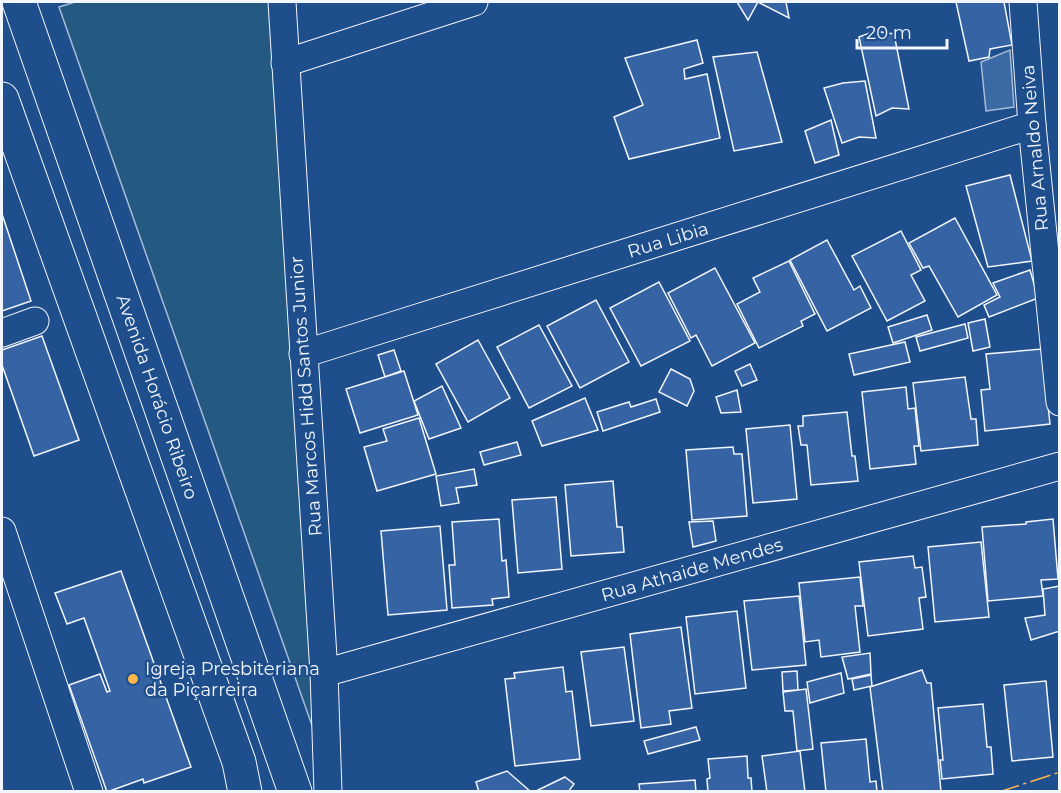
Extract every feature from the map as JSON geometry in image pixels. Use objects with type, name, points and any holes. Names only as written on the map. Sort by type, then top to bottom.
[{"type":"street","name":"Avenida Horácio Ribeiro","points":[[19,2],[295,792]]},
{"type":"street","name":"Rua Marcos Hidd Santos Junior","points":[[282,2],[324,673],[328,792]]},
{"type":"street","points":[[285,63],[474,2]]},
{"type":"street","name":"Rua Arnaldo Neiva","points":[[1023,2],[1032,125],[1059,402]]},
{"type":"street","points":[[2,99],[235,751],[245,792]]},
{"type":"street","name":"Rua Libia","points":[[303,354],[1032,125]]},
{"type":"street","points":[[2,333],[34,321]]},
{"type":"street","name":"Rua Athaide Mendes","points":[[324,673],[1059,466]]},
{"type":"street","points":[[2,531],[89,792]]},
{"type":"shaded area","points":[[75,2],[275,2],[315,734],[59,7]]},
{"type":"shaded area","points":[[1010,50],[1014,107],[986,111],[981,62]]},
{"type":"building","points":[[737,2],[758,2],[748,20]]},
{"type":"building","points":[[758,2],[786,2],[789,18]]},
{"type":"building","points":[[956,2],[1004,2],[1012,45],[990,49],[989,57],[969,61]]},
{"type":"building","points":[[875,31],[894,34],[909,109],[892,108],[876,116],[859,37]]},
{"type":"building","points":[[697,40],[703,63],[684,69],[685,79],[707,74],[720,138],[629,159],[614,117],[643,105],[625,58]]},
{"type":"building","points":[[757,52],[782,142],[734,151],[713,57]]},
{"type":"building","points":[[865,81],[876,138],[859,137],[842,143],[824,88]]},
{"type":"building","points":[[831,120],[839,155],[815,163],[805,131]]},
{"type":"building","points":[[1010,175],[1032,261],[988,267],[966,186]]},
{"type":"building","points":[[2,214],[31,301],[2,311]]},
{"type":"building","points":[[955,218],[997,295],[958,317],[929,266],[923,268],[909,243]]},
{"type":"building","points":[[901,231],[921,270],[911,275],[925,301],[887,321],[852,256]]},
{"type":"building","points":[[827,240],[854,290],[860,286],[871,308],[827,331],[790,260]]},
{"type":"building","points":[[789,261],[815,314],[801,321],[803,326],[759,348],[737,304],[760,292],[753,278]]},
{"type":"building","points":[[715,268],[755,343],[712,366],[696,335],[691,338],[668,293]]},
{"type":"building","points":[[1030,270],[1038,298],[989,317],[984,305],[1000,297],[993,283]]},
{"type":"building","points":[[659,282],[690,341],[641,366],[610,308]]},
{"type":"building","points":[[596,300],[629,362],[580,388],[547,326]]},
{"type":"building","points":[[927,315],[932,330],[893,343],[888,327]]},
{"type":"building","points":[[985,319],[990,347],[973,351],[968,323]]},
{"type":"building","points":[[965,324],[968,338],[920,351],[916,337]]},
{"type":"building","points":[[539,325],[572,386],[529,408],[497,347]]},
{"type":"building","points":[[42,336],[79,440],[34,456],[2,365],[2,350]]},
{"type":"building","points":[[478,340],[510,398],[468,422],[436,364]]},
{"type":"building","points":[[905,342],[910,362],[854,375],[849,354]]},
{"type":"building","points":[[1042,349],[1050,424],[985,431],[981,390],[990,389],[986,354]]},
{"type":"building","points":[[394,350],[401,371],[385,377],[378,355]]},
{"type":"building","points":[[750,364],[757,380],[742,386],[735,371]]},
{"type":"building","points":[[671,369],[690,379],[694,391],[687,406],[659,392]]},
{"type":"building","points":[[404,371],[418,415],[360,433],[346,389]]},
{"type":"building","points":[[965,377],[971,419],[976,419],[978,445],[921,451],[913,383]]},
{"type":"building","points":[[442,386],[461,428],[429,439],[414,401]]},
{"type":"building","points":[[906,387],[908,409],[915,408],[919,446],[914,446],[916,464],[870,469],[862,392]]},
{"type":"building","points":[[737,390],[741,412],[721,413],[716,397]]},
{"type":"building","points":[[585,398],[598,430],[542,446],[532,421]]},
{"type":"building","points":[[656,399],[660,412],[603,431],[597,412],[629,402],[631,407]]},
{"type":"building","points":[[847,412],[852,456],[855,456],[858,481],[811,485],[807,445],[801,445],[798,426],[803,426],[803,416]]},
{"type":"building","points":[[419,418],[436,474],[377,491],[364,447],[387,441],[383,429]]},
{"type":"building","points":[[790,425],[797,499],[753,503],[746,429]]},
{"type":"building","points":[[517,442],[521,455],[484,465],[480,452]]},
{"type":"building","points":[[733,447],[734,454],[742,454],[747,516],[692,520],[686,450]]},
{"type":"building","points":[[474,469],[477,485],[456,488],[459,503],[441,506],[436,476]]},
{"type":"building","points":[[613,481],[617,527],[622,527],[624,552],[571,556],[565,485]]},
{"type":"building","points":[[556,497],[562,569],[518,573],[512,500]]},
{"type":"building","points":[[499,519],[502,561],[506,560],[509,597],[492,599],[493,605],[452,608],[449,565],[455,565],[452,522]]},
{"type":"building","points":[[1053,519],[1058,579],[1041,580],[1043,596],[988,601],[982,527],[1026,524],[1026,522]]},
{"type":"building","points":[[713,521],[716,541],[693,547],[689,522]]},
{"type":"building","points":[[440,526],[447,610],[388,615],[381,531]]},
{"type":"building","points":[[981,542],[989,617],[935,622],[928,547]]},
{"type":"building","points":[[913,556],[915,568],[922,567],[926,597],[919,598],[923,629],[868,636],[859,562]]},
{"type":"building","name":"Igreja Presbiteriana da Piçarreira","points":[[121,571],[191,767],[144,783],[143,779],[107,792],[69,685],[100,674],[107,692],[110,691],[84,618],[67,624],[55,593]]},
{"type":"building","points":[[860,577],[863,606],[855,606],[860,652],[821,657],[819,640],[805,642],[799,583]]},
{"type":"building","points":[[1060,586],[1060,631],[1031,640],[1025,618],[1045,615],[1043,589]]},
{"type":"building","points":[[799,596],[806,665],[752,670],[744,601]]},
{"type":"building","points":[[737,611],[746,688],[695,694],[686,617]]},
{"type":"building","points":[[681,627],[692,708],[669,711],[671,724],[641,728],[630,634]]},
{"type":"building","points":[[624,647],[634,721],[591,726],[581,652]]},
{"type":"building","points":[[870,653],[871,674],[848,679],[842,657]]},
{"type":"building","points":[[563,667],[566,692],[572,691],[580,759],[515,766],[505,679],[515,678],[514,673]]},
{"type":"building","points":[[922,670],[927,683],[931,683],[941,792],[883,792],[870,687]]},
{"type":"building","points":[[797,671],[798,690],[783,691],[782,672]]},
{"type":"building","points":[[841,673],[844,693],[810,703],[807,682]]},
{"type":"building","points":[[871,675],[872,686],[854,690],[852,679]]},
{"type":"building","points":[[1046,681],[1053,757],[1012,761],[1004,685]]},
{"type":"building","points":[[806,689],[813,749],[797,751],[793,711],[785,711],[783,692]]},
{"type":"building","points":[[983,704],[987,747],[991,747],[993,774],[942,779],[940,760],[943,760],[938,708]]},
{"type":"building","points":[[696,727],[700,740],[648,754],[644,741]]},
{"type":"building","points":[[866,739],[870,782],[876,781],[877,792],[826,792],[821,743]]},
{"type":"building","points":[[800,751],[805,792],[767,792],[762,756]]},
{"type":"building","points":[[747,756],[748,778],[751,778],[752,792],[708,792],[707,779],[710,778],[708,759]]},
{"type":"building","points":[[507,771],[531,792],[479,792],[476,782]]},
{"type":"building","points":[[565,777],[574,784],[568,792],[540,792],[538,790]]},
{"type":"building","points":[[695,780],[696,792],[640,792],[639,784]]},
{"type":"power","points":[[999,792],[1060,772]]},
{"type":"place","name":"Igreja Presbiteriana da Piçarreira","points":[[133,679]]}]
